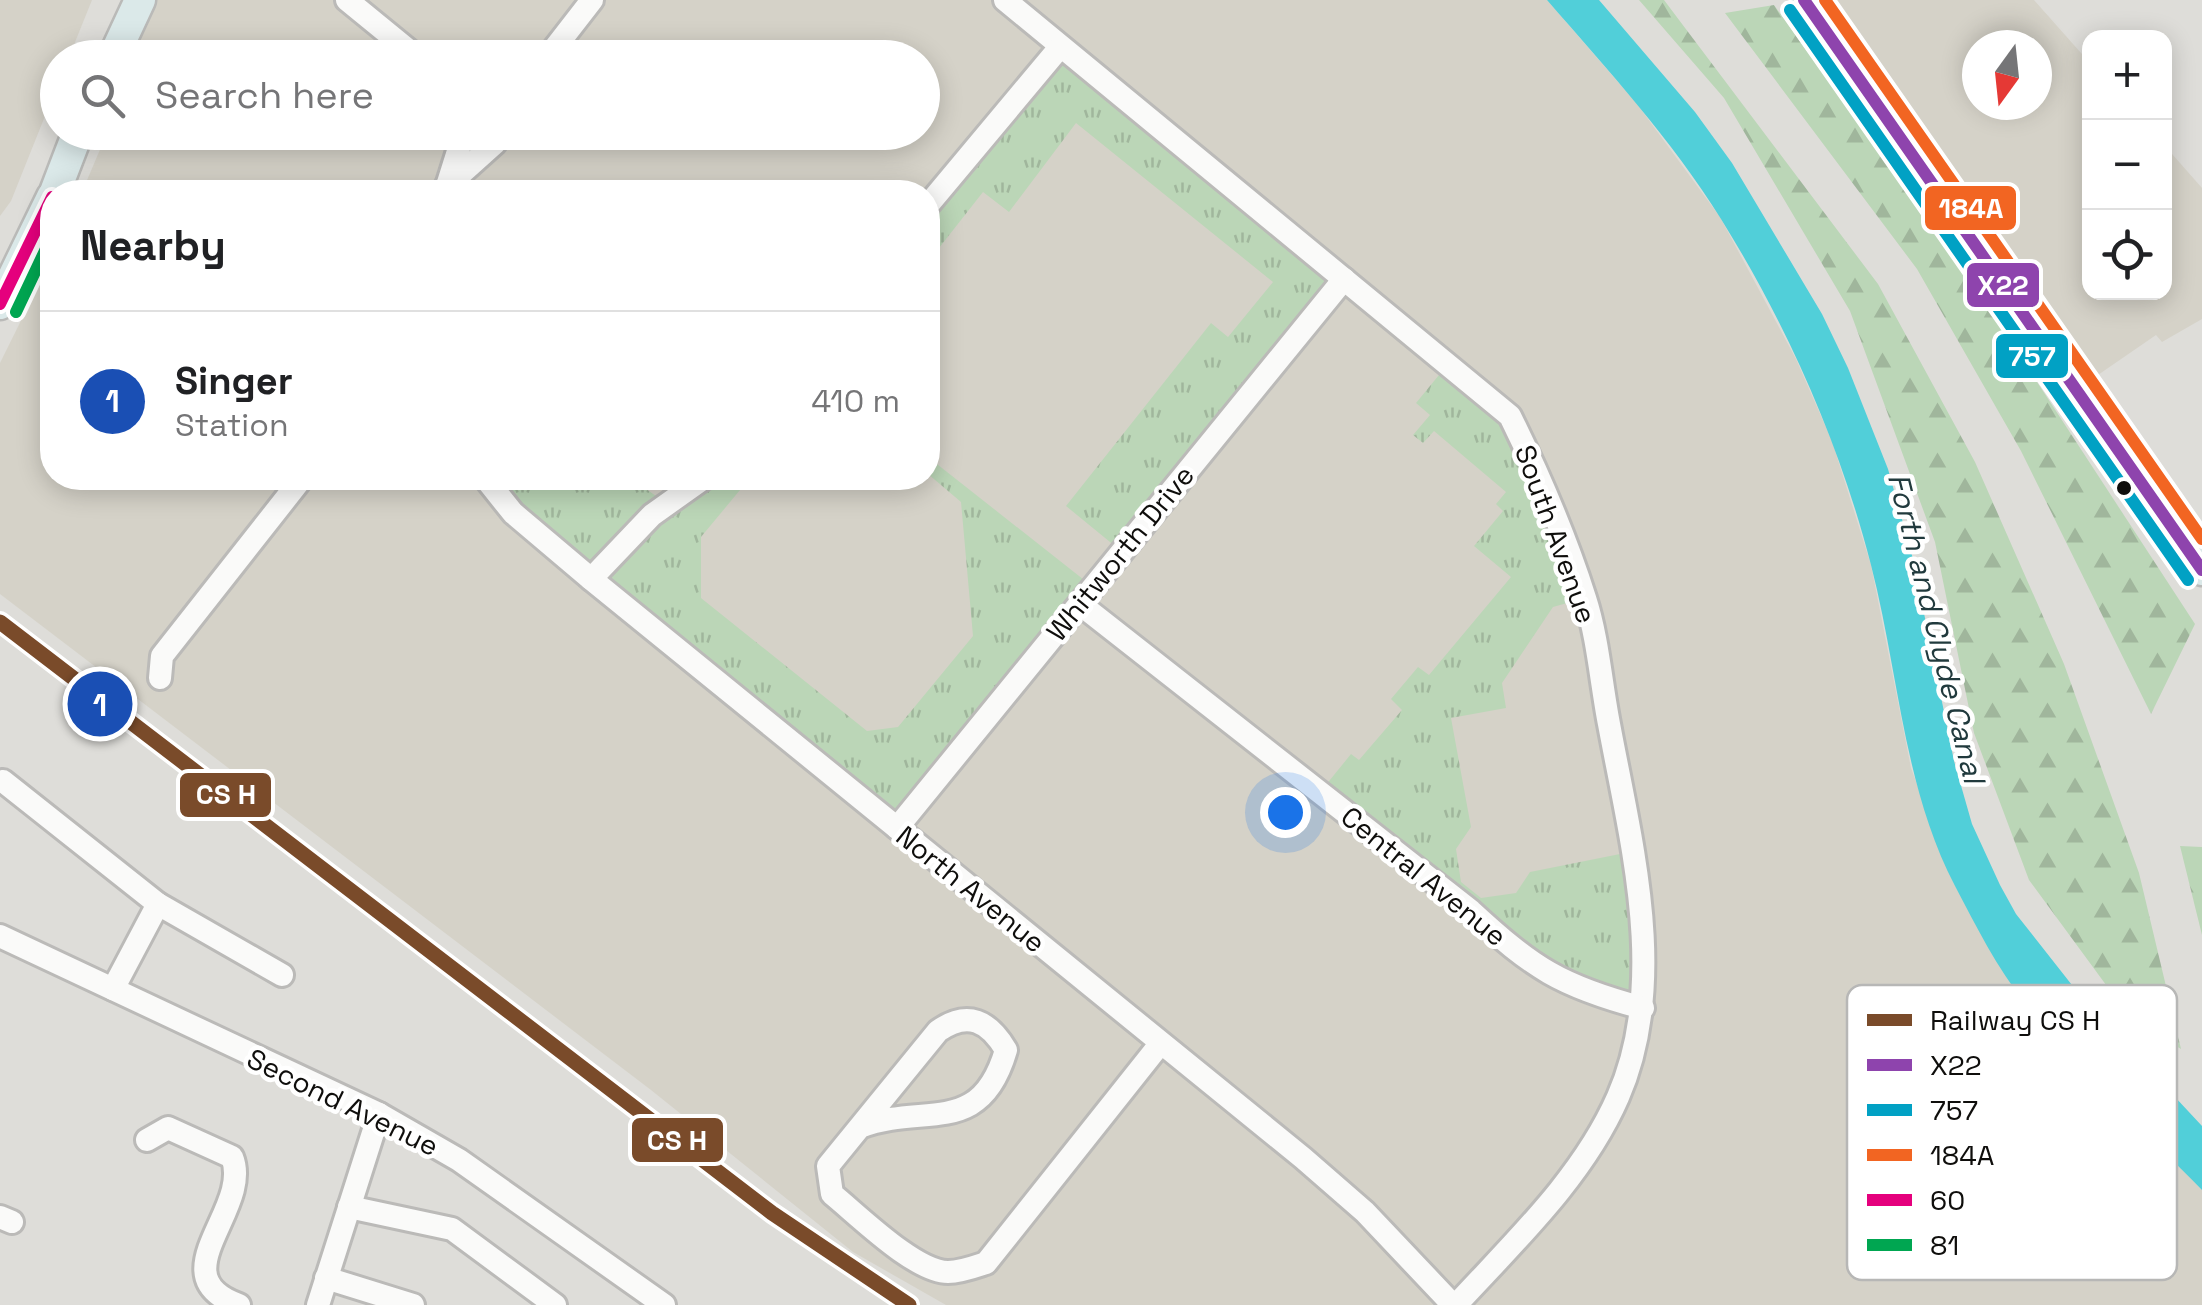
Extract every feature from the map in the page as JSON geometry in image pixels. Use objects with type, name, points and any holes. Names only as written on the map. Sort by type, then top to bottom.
[{"type":"main road","points":[[121,40],[140,0]]},
{"type":"main road","points":[[1804,0],[2202,570]]},
{"type":"main road","points":[[60,180],[71,150]]},
{"type":"main road","points":[[0,304],[40,225]]},
{"type":"street","points":[[347,0],[396,40]]},
{"type":"street","points":[[558,40],[592,0]]},
{"type":"street","name":"South Avenue","points":[[1005,0],[1510,416],[1542,481],[1593,631],[1627,820],[1644,968],[1643,1008],[1627,1074],[1586,1156],[1454,1305]]},
{"type":"street","points":[[940,192],[1060,47]]},
{"type":"street","points":[[449,180],[459,150]]},
{"type":"street","points":[[456,180],[490,150]]},
{"type":"street","name":"Whitworth Drive","points":[[897,828],[1344,278]]},
{"type":"street","points":[[160,678],[162,656],[293,490]]},
{"type":"street","name":"North Avenue","points":[[495,490],[513,513],[591,579],[1365,1212],[1454,1305]]},
{"type":"street","points":[[591,579],[652,514],[687,490]]},
{"type":"street","name":"Central Avenue","points":[[1080,604],[1471,911],[1523,958],[1553,979],[1643,1008]]},
{"type":"street","points":[[3,782],[158,904],[282,975]]},
{"type":"street","points":[[113,990],[158,904]]},
{"type":"street","name":"Second Avenue","points":[[0,936],[379,1114],[459,1160],[664,1305]]},
{"type":"street","points":[[860,1127],[882,1119],[956,1114],[974,1105],[999,1074],[1006,1050],[993,1028],[973,1018],[955,1019],[938,1031],[828,1166],[832,1194],[925,1265],[945,1272],[967,1270],[986,1263],[1160,1044]]},
{"type":"street","points":[[318,1305],[379,1114]]},
{"type":"street","points":[[146,1140],[168,1128],[232,1157],[236,1168],[234,1184],[204,1270],[207,1286],[218,1298],[239,1305]]},
{"type":"street","points":[[349,1208],[452,1229],[555,1305]]},
{"type":"street","points":[[326,1278],[413,1305]]},
{"type":"shaded area","points":[[0,0],[92,0],[76,40],[40,40],[40,128],[11,201],[0,216]]},
{"type":"shaded area","points":[[140,0],[1547,0],[1637,104],[1720,217],[1796,359],[1832,441],[1871,565],[1911,768],[1954,884],[2014,985],[1847,985],[1847,1280],[2177,1280],[2177,1164],[2202,1190],[2202,1305],[946,1305],[853,1252],[651,1090],[0,594],[0,363],[40,282],[40,490],[940,490],[940,180],[87,180],[100,150],[940,150],[940,40],[132,40]]},
{"type":"shaded area","points":[[1833,0],[2034,0],[2082,54],[2082,300],[2172,300],[2172,154],[2202,188],[2202,319],[2162,342],[2156,335],[2095,377]]},
{"type":"green space","points":[[1639,0],[1664,0],[1878,284],[1975,462],[2064,664],[2139,873],[2166,985],[2106,985],[2029,880],[1974,733],[1935,542],[1850,311],[1724,98]]},
{"type":"green space","points":[[1774,5],[1975,287],[2195,624],[2151,714],[2021,451],[1917,269],[1725,13]]},
{"type":"green space","points":[[1060,47],[1344,279],[1121,551],[1066,506],[1211,323],[1228,337],[1273,282],[1076,123],[1009,212],[983,192],[940,247],[940,191]]},
{"type":"green space","points":[[1448,364],[1510,416],[1585,598],[1553,607],[1502,683],[1506,708],[1451,718],[1471,827],[1456,849],[1461,882],[1481,898],[1516,893],[1530,872],[1630,852],[1643,1008],[1589,994],[1321,791],[1351,754],[1359,760],[1402,710],[1391,699],[1418,667],[1429,675],[1511,577],[1474,546],[1503,511],[1496,504],[1506,492],[1434,431],[1423,443],[1413,435],[1430,415],[1416,403]]},
{"type":"green space","points":[[940,466],[1093,587],[897,828],[499,490],[648,490],[667,504],[687,490],[740,490],[701,537],[701,598],[867,731],[898,727],[973,636],[961,502],[940,484]]},
{"type":"green space","points":[[2180,846],[2202,847],[2202,935]]},
{"type":"water","points":[[1547,0],[1599,0],[1695,112],[1732,163],[1822,314],[1888,469],[1913,559],[1954,761],[1972,824],[2016,914],[2072,985],[2011,985],[1955,886],[1924,809],[1871,565],[1827,430],[1789,343],[1745,259],[1682,161]]},
{"type":"water","points":[[2177,1099],[2202,1126],[2202,1190],[2177,1165]]},
{"type":"transit line","name":"X22","points":[[1804,0],[2202,570]]},
{"type":"transit line","name":"184A","points":[[1825,0],[2202,539]]},
{"type":"transit line","name":"757","points":[[1790,10],[2188,580]]},
{"type":"transit line","name":"60","points":[[0,304],[40,222]]},
{"type":"transit line","name":"81","points":[[16,312],[40,261]]},
{"type":"transit line","points":[[0,622],[772,1213],[909,1305]]},
{"type":"place","name":"Singer","points":[[100,704]]},
{"type":"water label","name":"Forth and Clyde Canal","points":[[1936,628]]}]
